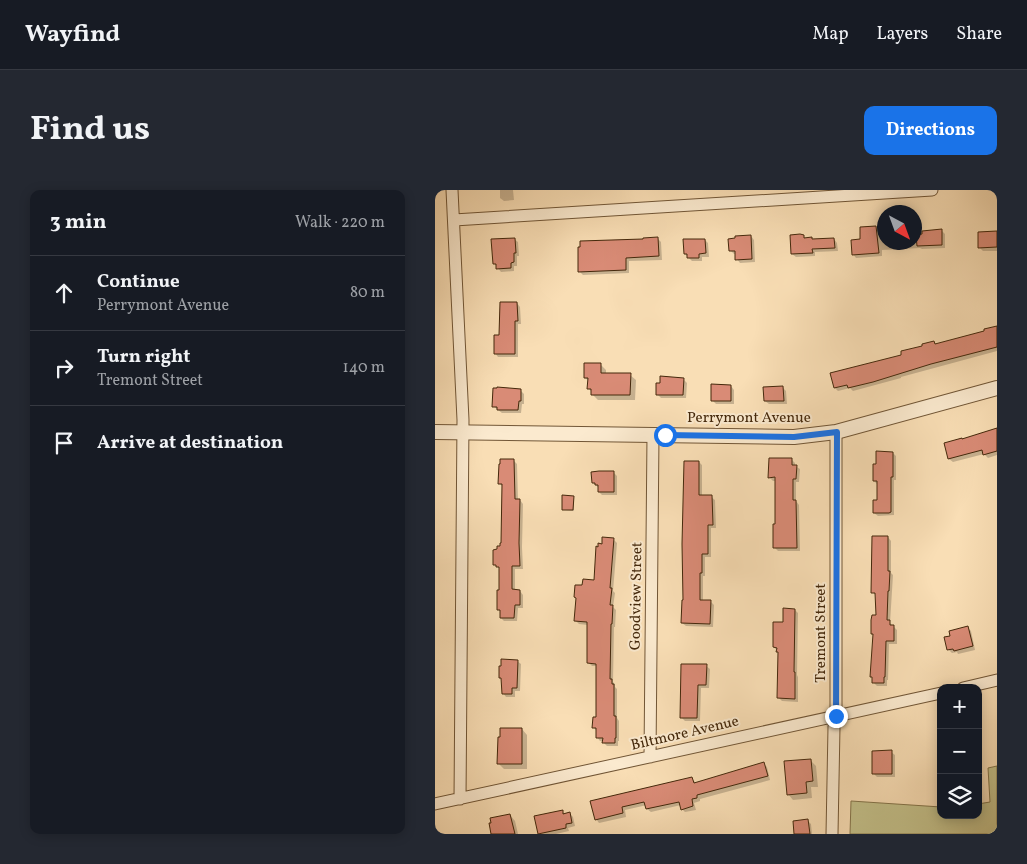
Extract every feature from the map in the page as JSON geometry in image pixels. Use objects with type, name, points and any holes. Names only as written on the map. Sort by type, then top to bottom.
[{"type":"street","points":[[452,190],[463,420],[460,799]]},
{"type":"street","points":[[454,220],[932,190]]},
{"type":"street","name":"Perrymont Avenue","points":[[435,432],[794,437],[837,432],[997,388]]},
{"type":"street","name":"Tremont Street","points":[[832,834],[834,727],[836,716],[837,432]]},
{"type":"street","name":"Goodview Street","points":[[650,757],[653,434]]},
{"type":"street","points":[[980,684],[997,680]]},
{"type":"street","name":"Biltmore Avenue","points":[[435,804],[937,694]]},
{"type":"shaded area","points":[[997,766],[997,834],[850,834],[851,801],[937,807],[937,819],[982,819],[982,803],[990,802],[988,768]]},
{"type":"building","points":[[876,226],[877,250],[879,253],[852,255],[851,240],[860,239],[860,227]]},
{"type":"building","points":[[942,229],[942,245],[922,246],[922,231]]},
{"type":"building","points":[[997,231],[997,247],[978,248],[978,232]]},
{"type":"building","points":[[751,235],[752,259],[735,260],[735,251],[729,251],[728,239],[735,238],[735,236]]},
{"type":"building","points":[[790,235],[804,235],[804,238],[812,237],[812,239],[834,238],[835,248],[812,249],[813,253],[791,254]]},
{"type":"building","points":[[658,237],[659,256],[626,258],[626,270],[578,272],[578,247],[580,247],[580,241]]},
{"type":"building","points":[[515,238],[516,253],[514,253],[514,262],[511,263],[511,268],[496,269],[496,264],[493,264],[491,239]]},
{"type":"building","points":[[683,239],[705,239],[706,253],[699,254],[699,258],[687,258],[687,254],[684,254]]},
{"type":"building","points":[[500,302],[517,302],[518,321],[515,321],[515,354],[494,354],[494,335],[499,335]]},
{"type":"building","points":[[997,326],[997,347],[931,364],[873,382],[848,388],[847,385],[834,388],[830,373],[901,355],[901,351],[922,346],[922,344],[934,341],[935,344]]},
{"type":"building","points":[[584,363],[601,363],[601,373],[631,373],[630,395],[591,395],[591,389],[587,389],[588,378],[584,378]]},
{"type":"building","points":[[660,376],[684,378],[683,395],[656,395],[656,383],[660,383]]},
{"type":"building","points":[[711,384],[731,385],[731,401],[711,401]]},
{"type":"building","points":[[783,386],[784,401],[764,401],[763,387]]},
{"type":"building","points":[[493,388],[521,389],[521,401],[519,401],[518,410],[497,410],[497,407],[492,407]]},
{"type":"building","points":[[997,428],[997,451],[983,455],[982,450],[948,459],[944,443]]},
{"type":"building","points":[[876,451],[893,452],[891,512],[889,513],[873,513],[873,500],[877,500],[877,481],[873,481],[873,464],[876,464]]},
{"type":"building","points":[[769,458],[792,458],[792,465],[797,465],[796,479],[793,479],[793,500],[796,500],[797,548],[773,548],[775,477],[768,478]]},
{"type":"building","points":[[500,459],[514,459],[515,499],[520,499],[520,566],[512,566],[512,589],[520,590],[520,605],[515,605],[514,618],[500,618],[500,610],[497,610],[499,567],[493,565],[493,550],[497,549],[497,546],[500,546],[501,543],[502,484],[498,484]]},
{"type":"building","points":[[684,461],[699,461],[699,495],[712,495],[713,525],[708,525],[708,554],[702,554],[702,573],[700,573],[700,600],[711,600],[710,624],[681,623],[683,600]]},
{"type":"building","points":[[614,471],[614,492],[598,492],[598,485],[592,483],[591,472]]},
{"type":"building","points":[[562,495],[574,496],[573,510],[562,510]]},
{"type":"building","points":[[872,536],[888,536],[888,571],[890,571],[887,620],[890,620],[890,625],[894,625],[894,641],[886,641],[884,683],[872,683],[872,677],[870,677],[873,634],[871,634],[871,620],[872,615],[876,615],[875,593],[871,593]]},
{"type":"building","points":[[602,537],[614,538],[610,588],[612,588],[610,605],[613,605],[610,679],[612,679],[612,684],[614,684],[615,743],[602,743],[603,738],[596,738],[596,728],[592,728],[593,717],[596,717],[596,664],[587,663],[587,622],[574,621],[575,585],[582,585],[583,579],[594,580],[596,546],[598,547],[598,543],[602,544]]},
{"type":"building","points":[[783,608],[795,609],[795,699],[777,698],[778,652],[776,652],[777,648],[773,647],[773,622],[783,622]]},
{"type":"building","points":[[968,626],[973,646],[954,651],[953,649],[947,650],[944,637],[950,636],[949,631]]},
{"type":"building","points":[[501,659],[518,660],[517,688],[512,688],[512,694],[502,694],[501,678],[499,678]]},
{"type":"building","points":[[681,664],[707,664],[706,685],[698,685],[697,718],[680,718]]},
{"type":"building","points":[[500,728],[522,728],[522,764],[497,764]]},
{"type":"building","points":[[892,750],[892,774],[872,774],[872,751]]},
{"type":"building","points":[[811,759],[813,781],[806,782],[807,793],[787,795],[784,761]]},
{"type":"building","points":[[764,762],[768,776],[697,795],[697,798],[692,799],[693,806],[681,810],[679,802],[646,809],[644,802],[622,807],[623,813],[595,820],[590,801],[692,777],[694,783]]},
{"type":"building","points":[[563,810],[563,814],[570,812],[572,823],[566,824],[566,828],[538,834],[534,816]]},
{"type":"building","points":[[510,814],[515,834],[491,834],[490,818]]},
{"type":"building","points":[[808,819],[810,834],[794,834],[793,821]]},
{"type":"route","points":[[665,435],[794,437],[837,432],[836,716]]}]
